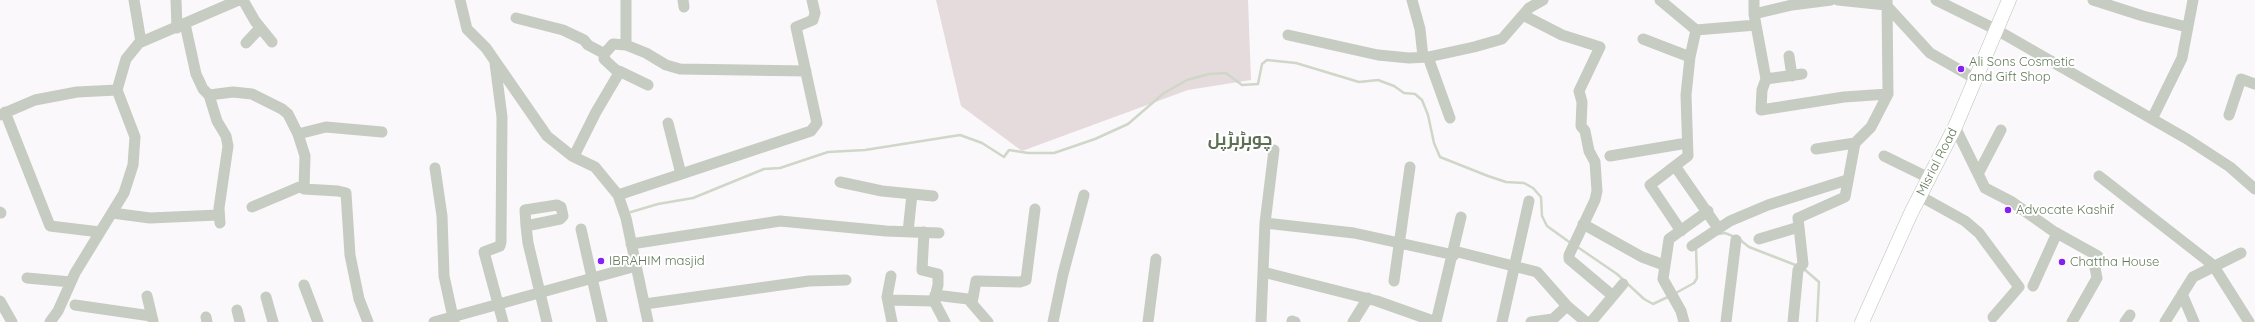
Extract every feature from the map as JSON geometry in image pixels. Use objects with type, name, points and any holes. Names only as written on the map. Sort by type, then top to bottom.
[{"type":"main road","name":"Misrial Road","points":[[1862,322],[1920,196],[1955,127],[1974,78],[2009,0]]},
{"type":"street","points":[[134,0],[141,42]]},
{"type":"street","points":[[112,213],[150,218],[219,219],[228,146],[226,136],[217,121],[209,95],[203,88],[196,74],[181,26],[176,0]]},
{"type":"street","points":[[50,322],[58,311],[71,282],[124,193],[133,166],[135,137],[117,90],[126,59],[141,42],[239,0]]},
{"type":"street","points":[[243,0],[260,28],[272,42]]},
{"type":"street","points":[[460,0],[467,29],[486,48],[547,136],[574,156],[595,167],[618,195],[631,244],[648,322]]},
{"type":"street","points":[[626,0],[626,44]]},
{"type":"street","points":[[618,195],[811,131],[817,123],[796,27],[813,20],[815,13],[812,0]]},
{"type":"street","points":[[1412,0],[1426,57],[1450,118]]},
{"type":"street","points":[[1288,35],[1378,55],[1426,57],[1474,47],[1502,39],[1529,8],[1543,0]]},
{"type":"street","points":[[1660,0],[1696,30]]},
{"type":"street","points":[[1754,0],[1755,19],[1766,79],[1762,90],[1761,110],[1844,97],[1888,94]]},
{"type":"street","points":[[1696,30],[1755,19],[1792,5],[1831,0]]},
{"type":"street","points":[[1838,0],[1887,2],[1930,53],[1974,78]]},
{"type":"street","points":[[1936,0],[1995,30],[2152,119],[2230,167],[2255,189]]},
{"type":"street","points":[[2093,0],[2144,16],[2187,27]]},
{"type":"street","points":[[2152,119],[2182,58],[2192,0]]},
{"type":"street","points":[[1793,322],[1800,267],[1798,218],[1845,197],[1855,143],[1871,127],[1888,94],[1887,2]]},
{"type":"street","points":[[1523,15],[1562,35],[1600,47],[1579,90],[1582,102],[1581,126],[1585,130],[1589,151],[1595,162],[1597,191],[1595,200],[1573,245],[1569,259],[1613,296]]},
{"type":"street","points":[[516,18],[563,30],[584,40],[588,45],[605,54]]},
{"type":"street","points":[[246,43],[260,28]]},
{"type":"street","points":[[1680,231],[1650,186],[1651,182],[1688,156],[1686,95],[1690,57],[1696,30]]},
{"type":"street","points":[[1643,39],[1690,57]]},
{"type":"street","points":[[648,85],[619,71],[604,59],[605,54],[612,44],[626,44],[646,53],[666,65],[680,69],[806,71]]},
{"type":"street","points":[[1766,79],[1797,75],[1789,56]]},
{"type":"street","points":[[495,63],[502,117],[501,242],[500,246],[484,252],[503,322]]},
{"type":"street","points":[[574,156],[619,71]]},
{"type":"street","points":[[2230,115],[2241,79],[2255,84]]},
{"type":"street","points":[[100,232],[50,226],[3,114],[35,100],[77,92],[117,90]]},
{"type":"street","points":[[209,95],[232,92],[252,94],[288,114],[298,134],[305,156],[304,190],[338,191],[346,193],[350,255],[359,299],[368,322]]},
{"type":"street","points":[[668,123],[681,174]]},
{"type":"street","points":[[298,134],[326,127],[382,132]]},
{"type":"street","points":[[1955,127],[1985,188],[2012,202],[2057,233],[2098,257],[2095,268],[2097,278],[2072,322]]},
{"type":"street","points":[[1978,174],[2001,130]]},
{"type":"street","points":[[1610,156],[1687,143]]},
{"type":"street","points":[[1816,149],[1855,143]]},
{"type":"street","points":[[1261,322],[1265,223],[1274,150]]},
{"type":"street","points":[[1884,156],[1929,178]]},
{"type":"street","points":[[1675,166],[1708,211],[1718,228]]},
{"type":"street","points":[[1394,281],[1410,167]]},
{"type":"street","points":[[435,168],[442,216],[444,276],[453,320]]},
{"type":"street","points":[[2099,176],[2213,265],[2249,322]]},
{"type":"street","points":[[1692,246],[1718,228],[1768,205],[1847,180]]},
{"type":"street","points":[[840,182],[882,191],[933,196]]},
{"type":"street","points":[[252,207],[304,185]]},
{"type":"street","points":[[908,232],[912,194]]},
{"type":"street","points":[[1054,322],[1063,274],[1084,195]]},
{"type":"street","points":[[1920,196],[1965,221],[1979,233],[2019,287],[1993,317]]},
{"type":"street","points":[[1512,322],[1503,322],[1530,201]]},
{"type":"street","points":[[972,303],[976,281],[1020,282],[1026,280],[1035,210]]},
{"type":"street","points":[[1684,322],[1673,295],[1663,278],[1669,239],[1708,211]]},
{"type":"street","points":[[1263,272],[1368,298],[1436,322],[1454,253],[1461,217]]},
{"type":"street","points":[[631,244],[780,221],[908,232],[939,233]]},
{"type":"street","points":[[1265,223],[1354,233],[1454,253],[1537,272],[1567,306],[1586,322]]},
{"type":"street","points":[[1583,224],[1642,257],[1664,265]]},
{"type":"street","points":[[526,226],[547,322]]},
{"type":"street","points":[[1759,239],[1799,227]]},
{"type":"street","points":[[581,229],[602,322]]},
{"type":"street","points":[[924,232],[922,270],[938,274],[938,285],[934,298],[946,322]]},
{"type":"street","points":[[2033,286],[2057,233]]},
{"type":"street","points":[[1726,322],[1736,240]]},
{"type":"street","points":[[2165,322],[2193,277],[2213,265],[2241,253]]},
{"type":"street","points":[[1148,322],[1156,259]]},
{"type":"street","points":[[434,322],[453,320],[497,303],[636,266]]},
{"type":"street","points":[[891,276],[888,300],[892,322]]},
{"type":"street","points":[[27,278],[71,282]]},
{"type":"street","points":[[644,304],[809,281],[846,280]]},
{"type":"street","points":[[1591,322],[1623,284]]},
{"type":"street","points":[[304,285],[318,322]]},
{"type":"street","points":[[2182,294],[2194,322]]},
{"type":"street","points":[[75,305],[152,319],[147,296]]},
{"type":"street","points":[[266,297],[273,322]]},
{"type":"street","points":[[888,300],[961,297],[972,303],[988,322]]},
{"type":"street","points":[[1353,322],[1368,298]]},
{"type":"street","points":[[0,301],[12,322]]},
{"type":"street","points":[[1531,322],[1553,319],[1567,306]]},
{"type":"street","points":[[236,310],[240,322]]},
{"type":"shaded area","points":[[936,0],[1248,0],[1251,80],[1188,90],[1022,151],[961,106]]},
{"type":"waterway","points":[[631,212],[658,204],[693,198],[764,169],[780,168],[828,152],[865,150],[960,135],[982,143],[1004,157],[1009,150],[1028,153],[1054,153],[1095,139],[1128,124],[1164,93],[1187,80],[1209,74],[1226,73],[1242,85],[1258,84],[1262,64],[1267,60],[1296,63],[1359,82],[1378,80],[1394,86],[1404,93],[1415,94],[1422,100],[1428,115],[1434,143],[1440,157],[1488,176],[1506,182],[1524,183],[1533,188],[1541,197],[1542,216],[1547,226],[1572,244]]},
{"type":"waterway","points":[[1718,234],[1725,233],[1735,237]]},
{"type":"waterway","points":[[1739,239],[1749,247],[1798,266]]},
{"type":"waterway","points":[[1576,246],[1617,274],[1644,299],[1653,304],[1670,296]]},
{"type":"waterway","points":[[1674,294],[1694,283],[1697,278],[1696,248]]},
{"type":"waterway","points":[[1804,269],[1819,282],[1817,322]]},
{"type":"place","name":"Ali Sons Cosmetic and Gift Shop","points":[[1961,69]]},
{"type":"place","name":"Advocate Kashif","points":[[2008,210]]},
{"type":"place","name":"IBRAHIM masjid","points":[[601,261]]},
{"type":"place","name":"Chattha House","points":[[2062,262]]},
{"type":"district","name":"چوہڑہڑپل","points":[[1240,140]]}]
